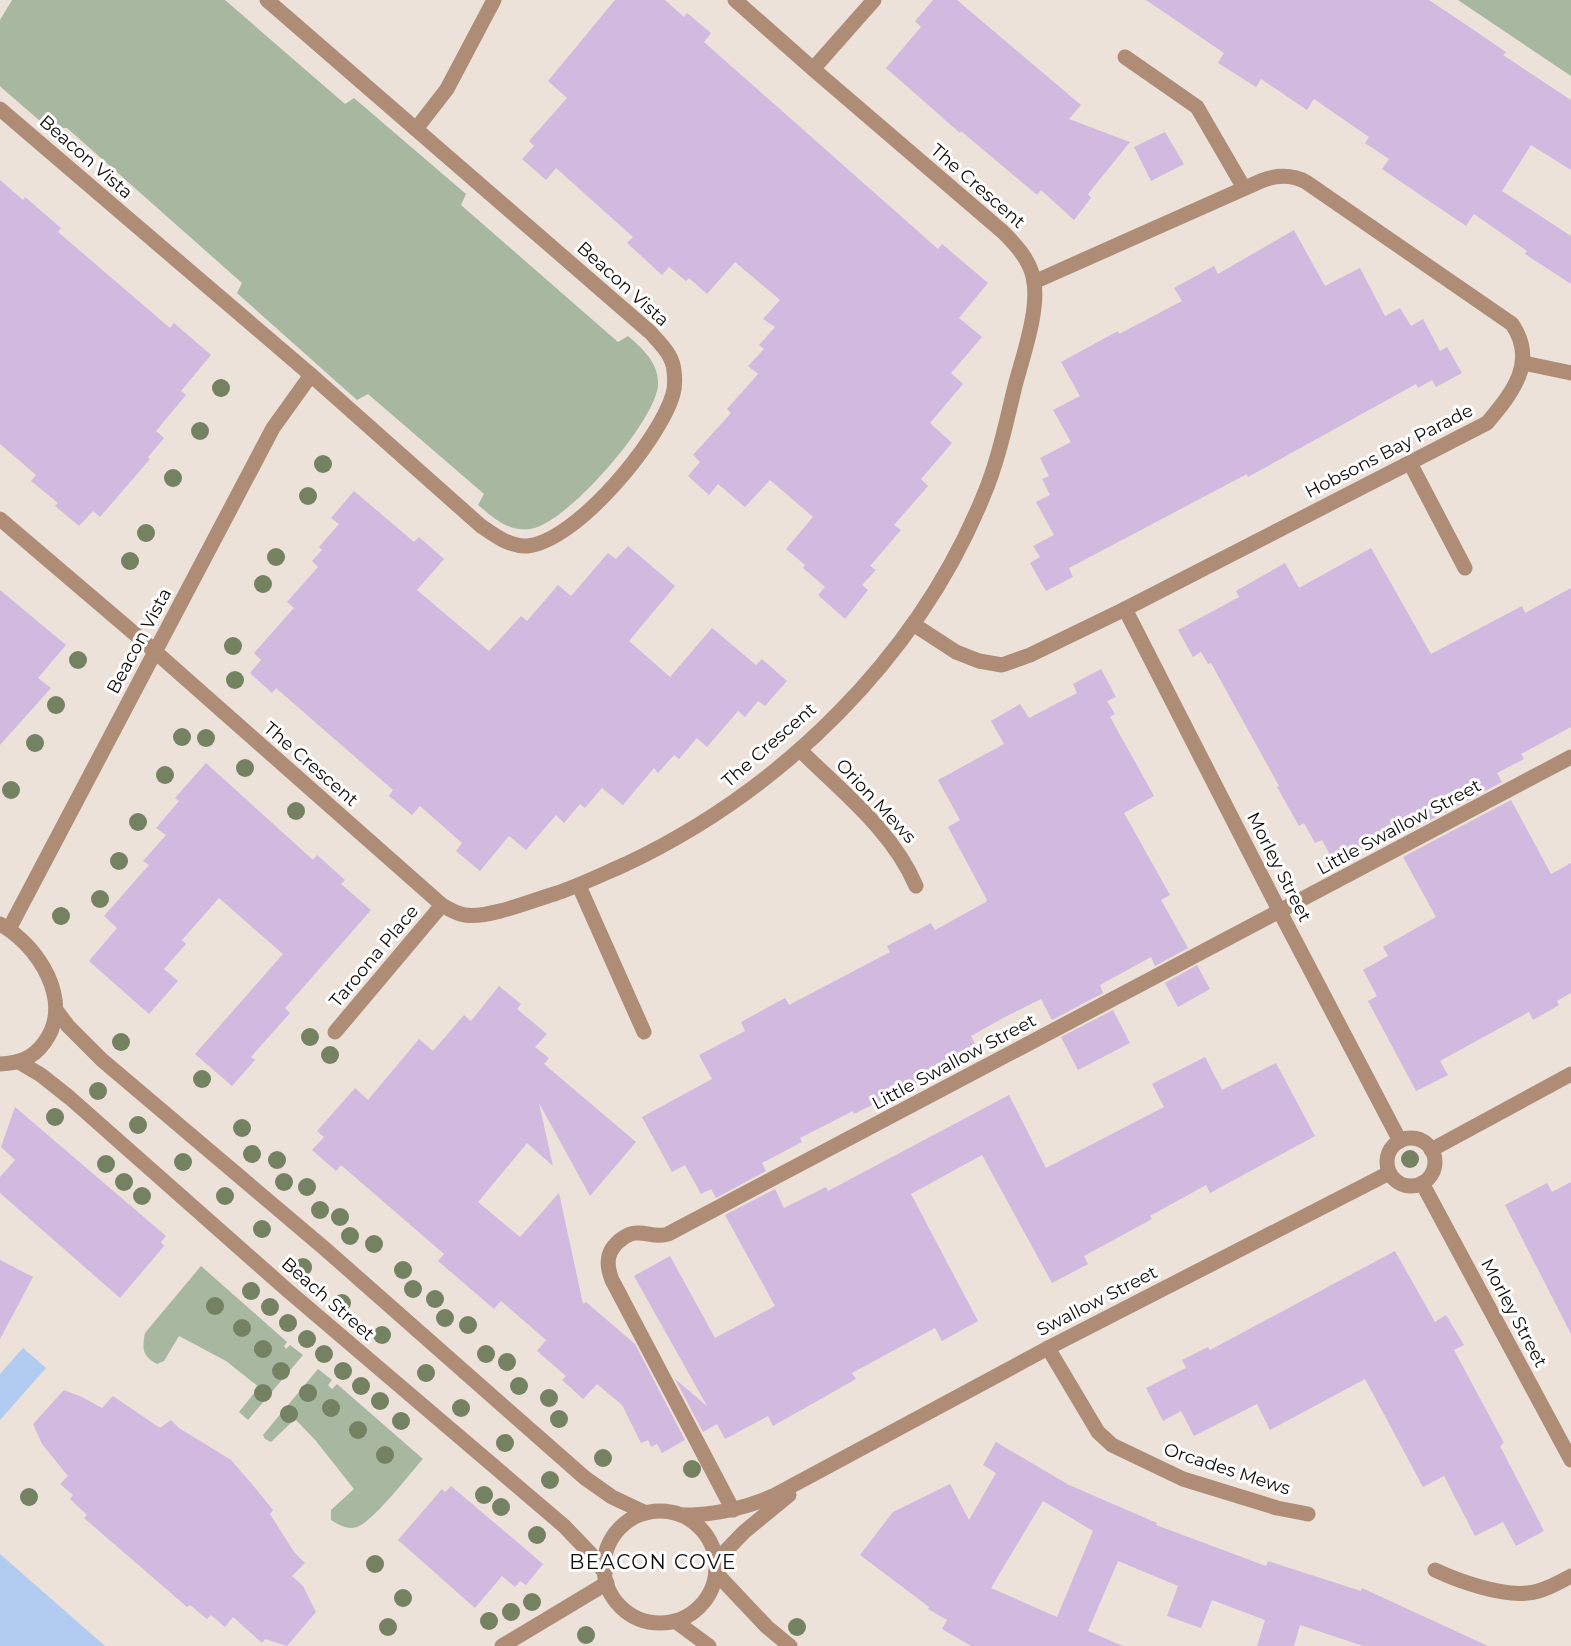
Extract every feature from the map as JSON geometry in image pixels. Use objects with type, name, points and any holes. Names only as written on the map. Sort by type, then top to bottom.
[{"type":"street","name":"Beacon Vista","points":[[0,109],[311,375],[481,526],[503,540],[526,546],[548,540],[562,532],[606,494],[646,444],[673,394],[674,370],[668,353],[651,333],[267,0]]},
{"type":"street","points":[[416,129],[447,89],[494,0]]},
{"type":"street","name":"The Crescent","points":[[0,519],[156,652],[442,905],[454,912],[466,916],[485,915],[579,886],[695,828],[766,778],[800,750],[860,689],[913,624],[972,523],[984,495],[1007,421],[1029,332],[1034,282],[1031,270],[1018,248],[1004,232],[735,0]]},
{"type":"street","points":[[813,69],[874,0]]},
{"type":"street","points":[[1125,57],[1197,107],[1244,188]]},
{"type":"street","points":[[1034,282],[1269,177],[1300,178],[1512,324],[1521,337],[1524,363],[1571,373]]},
{"type":"street","name":"Hobsons Bay Parade","points":[[913,624],[956,652],[979,662],[1002,665],[1030,655],[1125,609],[1487,423],[1507,399],[1524,363]]},
{"type":"street","name":"Beacon Vista","points":[[4,927],[156,652],[273,428],[311,375]]},
{"type":"street","points":[[1410,463],[1465,568]]},
{"type":"street","name":"Morley Street","points":[[1125,609],[1400,1141]]},
{"type":"street","name":"Orion Mews","points":[[800,750],[895,848],[904,860],[916,886]]},
{"type":"street","name":"Little Swallow Street","points":[[733,1510],[612,1280],[607,1262],[615,1245],[628,1235],[635,1233],[659,1236],[668,1234],[1571,757]]},
{"type":"street","points":[[579,886],[644,1032]]},
{"type":"street","name":"Taroona Place","points":[[335,1032],[442,905]]},
{"type":"street","points":[[0,1064],[30,1058],[47,1040],[56,1010],[53,990],[42,966],[26,944],[4,927]]},
{"type":"street","name":"Beach Street","points":[[56,1010],[102,1060],[324,1248],[585,1478],[612,1497],[646,1513]]},
{"type":"street","name":"Beach Street","points":[[19,1062],[41,1075],[70,1098],[286,1290],[564,1526],[590,1553],[606,1578]]},
{"type":"street","points":[[1431,1150],[1571,1074]]},
{"type":"street","points":[[1407,1138],[1421,1140],[1431,1150],[1434,1156],[1433,1170],[1428,1179],[1422,1183],[1409,1186],[1401,1184],[1389,1173],[1387,1158],[1389,1151],[1400,1141],[1407,1138]]},
{"type":"street","name":"Swallow Street","points":[[681,1515],[700,1515],[733,1510],[773,1496],[1048,1348],[1389,1173]]},
{"type":"street","name":"Morley Street","points":[[1422,1183],[1571,1461]]},
{"type":"street","name":"Orcades Mews","points":[[1048,1348],[1098,1432],[1107,1442],[1183,1479],[1308,1514]]},
{"type":"street","name":"Swallow Street","points":[[716,1567],[734,1542],[825,1467]]},
{"type":"street","points":[[668,1511],[681,1515],[694,1522],[705,1534],[712,1547],[716,1567],[710,1592],[699,1608],[675,1621],[654,1622],[633,1616],[612,1596],[606,1578],[605,1560],[614,1535],[623,1525],[646,1513],[668,1511]]},
{"type":"street","points":[[716,1567],[767,1627],[790,1646]]},
{"type":"street","points":[[1435,1570],[1457,1580],[1501,1591],[1530,1593],[1571,1576]]},
{"type":"street","points":[[502,1646],[606,1578]]},
{"type":"street","points":[[675,1621],[709,1646]]},
{"type":"green space","points":[[12,0],[225,0],[345,104],[354,98],[466,194],[461,205],[618,342],[628,336],[644,351],[656,370],[658,385],[642,422],[626,445],[586,491],[546,523],[530,529],[522,529],[508,526],[496,519],[478,505],[484,494],[368,394],[357,400],[237,293],[242,283],[67,128],[55,134],[0,86],[0,20]]},
{"type":"green space","points":[[1458,0],[1571,0],[1571,76]]},
{"type":"green space","points":[[201,1266],[287,1342],[284,1346],[286,1349],[290,1345],[303,1355],[248,1420],[239,1412],[259,1387],[226,1361],[179,1336],[164,1361],[157,1364],[144,1352],[145,1333]]},
{"type":"green space","points":[[318,1369],[332,1380],[328,1385],[332,1389],[337,1384],[423,1459],[373,1516],[353,1528],[331,1520],[331,1510],[354,1489],[316,1441],[295,1419],[271,1442],[263,1435]]},
{"type":"water","points":[[23,1348],[46,1368],[0,1420],[0,1374]]},
{"type":"water","points":[[0,1554],[105,1646],[0,1646]]},
{"type":"building","points":[[615,0],[665,0],[684,17],[687,13],[711,33],[704,42],[938,249],[942,244],[988,283],[959,318],[982,337],[951,373],[963,384],[930,423],[952,443],[921,479],[928,486],[894,525],[901,530],[870,566],[876,570],[862,585],[868,590],[845,619],[818,595],[825,587],[786,549],[813,517],[770,480],[745,507],[718,484],[709,495],[688,476],[700,462],[693,455],[731,413],[727,409],[758,374],[748,366],[764,349],[759,345],[775,327],[763,319],[780,300],[735,262],[707,294],[689,278],[686,281],[669,267],[662,275],[627,243],[633,237],[556,168],[546,180],[522,159],[534,146],[529,141],[567,98],[548,81]]},
{"type":"building","points":[[933,0],[957,0],[1081,105],[1069,119],[1130,142],[1088,194],[1091,198],[1074,220],[1041,190],[1037,195],[961,131],[960,133],[886,68],[921,27],[915,21]]},
{"type":"building","points":[[1146,0],[1429,0],[1468,26],[1506,52],[1503,55],[1571,100],[1571,170],[1531,145],[1502,191],[1571,236],[1571,284],[1525,254],[1527,251],[1474,214],[1466,226],[1382,169],[1389,159],[1365,143],[1369,137],[1314,99],[1307,110],[1261,79],[1256,87],[1218,63],[1224,53]]},
{"type":"building","points":[[1165,132],[1184,164],[1151,181],[1134,147]]},
{"type":"building","points":[[0,180],[23,200],[25,197],[61,228],[58,232],[170,328],[174,323],[211,355],[181,391],[186,395],[156,431],[164,438],[148,457],[150,459],[100,517],[93,511],[79,526],[55,506],[58,503],[31,481],[36,475],[0,444]]},
{"type":"building","points":[[1294,230],[1325,286],[1360,268],[1385,316],[1400,308],[1411,326],[1423,319],[1440,351],[1447,347],[1462,373],[1436,387],[1432,380],[1418,388],[1416,384],[1248,477],[1247,474],[1069,568],[1073,577],[1046,591],[1030,563],[1040,557],[1033,546],[1054,535],[1036,502],[1050,495],[1042,479],[1049,476],[1040,458],[1071,442],[1053,410],[1080,396],[1061,362],[1118,331],[1119,334],[1182,301],[1174,288],[1214,266],[1218,274]]},
{"type":"building","points":[[354,491],[414,542],[419,537],[444,559],[417,590],[489,651],[521,616],[527,621],[558,585],[571,596],[608,553],[616,559],[628,546],[675,586],[629,641],[670,677],[712,628],[756,665],[762,659],[787,681],[765,706],[758,701],[745,717],[738,711],[707,747],[697,738],[679,759],[674,755],[658,773],[654,768],[623,805],[602,788],[585,808],[580,804],[564,823],[556,815],[526,850],[509,836],[480,871],[456,851],[462,843],[420,806],[412,815],[389,796],[393,790],[276,688],[272,693],[250,673],[261,660],[254,653],[294,608],[287,602],[318,567],[312,561],[322,550],[319,547],[339,524],[331,518]]},
{"type":"building","points":[[1371,548],[1431,654],[1522,606],[1525,613],[1571,588],[1571,727],[1521,754],[1524,759],[1497,773],[1502,782],[1394,839],[1390,832],[1334,862],[1322,840],[1315,843],[1304,823],[1299,826],[1211,663],[1208,664],[1201,652],[1193,657],[1178,630],[1239,597],[1236,591],[1285,563],[1299,588]]},
{"type":"building","points":[[0,590],[66,645],[38,678],[51,688],[0,745]]},
{"type":"building","points":[[1101,669],[1116,697],[1107,701],[1115,714],[1110,717],[1154,796],[1124,813],[1170,895],[1161,900],[1188,948],[1155,966],[1151,957],[1100,985],[1103,993],[1052,1020],[1041,999],[1003,1018],[971,1036],[975,1044],[928,1069],[931,1075],[800,1138],[802,1142],[762,1163],[766,1171],[716,1198],[711,1189],[701,1194],[685,1165],[672,1172],[642,1117],[712,1079],[699,1055],[745,1031],[741,1022],[785,998],[789,1005],[890,952],[887,946],[931,923],[935,930],[986,902],[948,827],[960,820],[938,780],[1004,744],[991,721],[1020,704],[1029,718],[1077,693],[1073,684]]},
{"type":"building","points":[[206,763],[313,860],[317,855],[345,880],[341,884],[371,910],[285,1008],[290,1013],[251,1057],[255,1060],[232,1086],[195,1054],[283,954],[219,898],[182,940],[186,944],[164,969],[178,981],[149,1014],[89,961],[117,928],[104,916],[149,865],[143,861],[166,835],[156,828],[179,801],[175,798]]},
{"type":"building","points":[[1511,800],[1551,874],[1571,863],[1571,993],[1557,1001],[1559,1005],[1533,1020],[1529,1012],[1440,1061],[1448,1075],[1416,1091],[1368,1001],[1377,996],[1363,970],[1388,956],[1383,947],[1436,917],[1403,857]]},
{"type":"building","points":[[1197,965],[1210,989],[1178,1007],[1165,983]]},
{"type":"building","points":[[499,986],[521,1004],[517,1009],[547,1034],[535,1047],[549,1058],[544,1064],[636,1142],[590,1196],[539,1103],[553,1166],[527,1143],[478,1202],[520,1237],[559,1193],[583,1304],[586,1302],[635,1344],[685,1440],[662,1453],[657,1444],[651,1447],[648,1440],[641,1443],[622,1405],[597,1384],[583,1399],[562,1380],[566,1376],[537,1351],[546,1340],[501,1301],[494,1309],[438,1261],[444,1254],[341,1165],[336,1171],[312,1150],[324,1137],[317,1131],[355,1088],[368,1100],[419,1039],[433,1051],[464,1015],[471,1021]]},
{"type":"building","points":[[1113,1010],[1130,1043],[1078,1070],[1061,1037]]},
{"type":"building","points":[[1205,1057],[1222,1090],[1276,1063],[1315,1136],[1210,1193],[1206,1185],[1150,1216],[1152,1219],[1084,1256],[1088,1264],[1052,1283],[982,1155],[911,1194],[978,1321],[942,1341],[935,1328],[852,1373],[856,1379],[773,1426],[768,1416],[725,1439],[717,1424],[703,1432],[675,1379],[707,1406],[634,1276],[670,1256],[715,1338],[775,1306],[725,1215],[775,1189],[784,1208],[826,1187],[828,1191],[1009,1095],[1046,1168],[1164,1107],[1152,1084]]},
{"type":"building","points":[[15,1107],[166,1236],[161,1242],[164,1246],[120,1298],[0,1193],[0,1177],[15,1160],[1,1147]]},
{"type":"building","points":[[1571,1182],[1571,1334],[1505,1205],[1547,1183],[1552,1192]]},
{"type":"building","points":[[1395,1251],[1435,1322],[1446,1315],[1464,1345],[1454,1350],[1504,1443],[1500,1446],[1544,1531],[1516,1546],[1503,1522],[1475,1536],[1444,1476],[1423,1487],[1365,1379],[1270,1430],[1257,1404],[1194,1436],[1181,1411],[1163,1421],[1146,1388],[1186,1368],[1182,1360],[1208,1347],[1210,1350]]},
{"type":"building","points":[[0,1260],[33,1277],[0,1339]]},
{"type":"building","points":[[64,1390],[102,1408],[113,1396],[160,1428],[171,1420],[179,1428],[231,1460],[252,1484],[273,1510],[270,1514],[294,1552],[305,1563],[292,1576],[303,1586],[316,1612],[287,1646],[265,1639],[262,1643],[233,1617],[225,1627],[211,1615],[207,1619],[190,1605],[187,1607],[84,1518],[87,1515],[70,1499],[73,1495],[60,1484],[68,1476],[42,1444],[33,1424]]},
{"type":"building","points":[[996,1442],[1069,1485],[1157,1523],[1156,1525],[1266,1566],[1268,1561],[1361,1591],[1362,1588],[1488,1646],[1363,1646],[1300,1625],[1294,1646],[1257,1646],[1265,1620],[1212,1600],[1201,1628],[1167,1616],[1178,1586],[1118,1561],[1088,1631],[1123,1646],[971,1646],[942,1629],[947,1620],[928,1609],[929,1607],[860,1555],[893,1512],[950,1484],[969,1520],[996,1473],[983,1465]],"holes":[[[1043,1501],[1093,1531],[1057,1617],[991,1588]]]},
{"type":"building","points":[[451,1486],[543,1564],[526,1585],[520,1581],[515,1587],[502,1576],[475,1608],[398,1540],[442,1489],[445,1492]]},
{"type":"district","name":"BEACON COVE","points":[[653,1562]]}]
